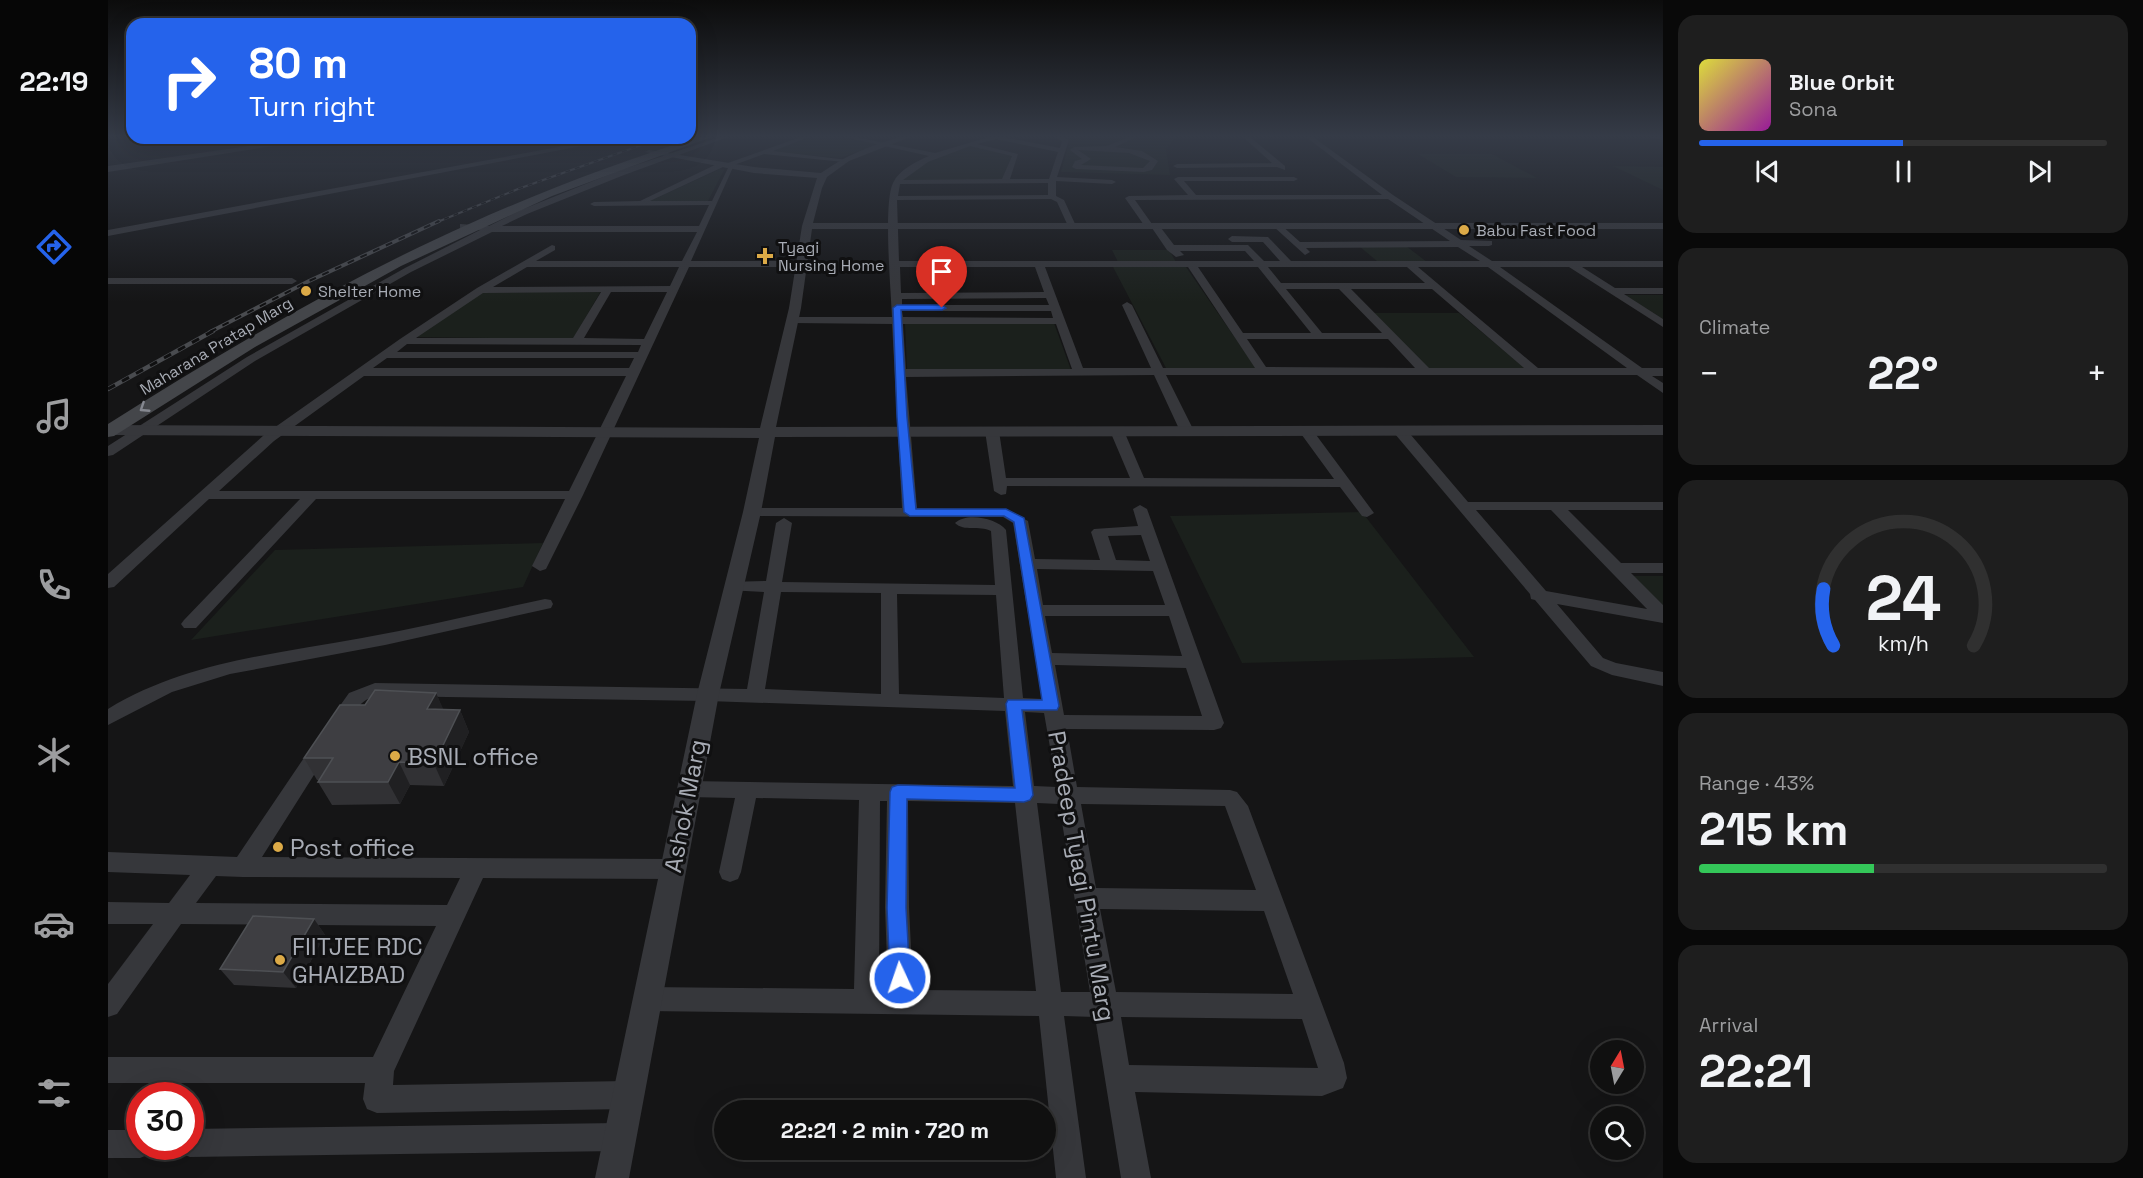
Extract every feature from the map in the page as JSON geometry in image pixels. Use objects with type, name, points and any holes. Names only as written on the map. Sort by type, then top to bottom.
[{"type":"main road","name":"Maharana Pratap Marg","points":[[109,427],[276,328],[347,289],[467,227],[554,192]]},
{"type":"street","points":[[108,232],[326,192]]},
{"type":"street","points":[[108,452],[251,359],[330,312],[490,229],[572,192]]},
{"type":"street","points":[[638,204],[666,192]]},
{"type":"street","points":[[540,566],[576,495],[717,192]]},
{"type":"street","name":"Ashok Marg","points":[[612,1178],[708,694],[751,517],[792,320],[807,226],[816,192]]},
{"type":"street","points":[[895,192],[893,226],[897,320],[910,512]]},
{"type":"street","points":[[1052,192],[1052,197]]},
{"type":"street","points":[[1189,192],[1194,198]]},
{"type":"street","points":[[1383,192],[1462,244],[1663,389]]},
{"type":"street","points":[[1263,370],[1188,264],[1170,248],[1129,198],[1311,193],[1390,197]]},
{"type":"street","points":[[894,198],[1052,197],[1060,200],[1072,226]]},
{"type":"street","points":[[594,204],[714,203]]},
{"type":"street","points":[[807,226],[1663,226]]},
{"type":"street","points":[[1277,226],[1316,264]]},
{"type":"street","points":[[467,227],[490,229],[702,229]]},
{"type":"street","points":[[1162,239],[1265,239],[1288,264]]},
{"type":"street","points":[[1297,245],[1489,243]]},
{"type":"street","points":[[1351,244],[1374,264]]},
{"type":"street","points":[[108,583],[204,495],[279,431],[404,341],[481,290],[552,248]]},
{"type":"street","points":[[1170,248],[1274,248]]},
{"type":"street","points":[[1248,248],[1319,336]]},
{"type":"street","points":[[524,264],[801,264]]},
{"type":"street","points":[[895,264],[1663,264]]},
{"type":"street","points":[[1039,264],[1079,373]]},
{"type":"street","points":[[1409,264],[1537,373]]},
{"type":"street","points":[[1570,264],[1663,324]]},
{"type":"street","points":[[111,282],[292,281]]},
{"type":"street","points":[[1278,286],[1435,286]]},
{"type":"street","points":[[1342,286],[1425,371]]},
{"type":"street","points":[[481,290],[673,289]]},
{"type":"street","points":[[577,341],[608,290]]},
{"type":"street","points":[[1613,291],[1663,291]]},
{"type":"street","points":[[897,302],[1050,295]]},
{"type":"street","points":[[897,302],[1055,308]]},
{"type":"street","points":[[1126,305],[1187,431]]},
{"type":"street","points":[[792,320],[1060,321]]},
{"type":"street","points":[[1238,336],[1390,336]]},
{"type":"street","points":[[404,341],[647,342]]},
{"type":"street","points":[[384,355],[641,355]]},
{"type":"street","points":[[900,373],[1160,373],[1263,370],[1663,372]]},
{"type":"street","points":[[359,372],[633,372]]},
{"type":"street","points":[[109,427],[143,430],[604,432],[1663,430]]},
{"type":"street","points":[[992,431],[1000,487],[1139,483],[1344,483]]},
{"type":"street","points":[[1117,431],[1139,483]]},
{"type":"street","points":[[1306,431],[1367,513]]},
{"type":"street","points":[[1400,431],[1597,663],[1612,669],[1663,679]]},
{"type":"street","points":[[204,495],[576,495]]},
{"type":"street","points":[[190,624],[311,496]]},
{"type":"street","points":[[1463,506],[1663,506]]},
{"type":"street","points":[[1556,506],[1663,616]]},
{"type":"street","points":[[243,867],[349,705],[356,696],[369,690],[708,694],[1014,704],[1053,714],[1214,723],[1140,508]]},
{"type":"street","name":"Pradeep Tyagi Pintu Marg","points":[[751,517],[910,512],[1006,513],[1016,516],[1020,521],[1136,1178]]},
{"type":"street","points":[[751,517],[784,523],[981,523],[994,526],[998,530],[1002,590],[1024,795],[1071,1178]]},
{"type":"street","points":[[755,696],[784,523]]},
{"type":"street","points":[[1110,565],[1099,532],[1147,530]]},
{"type":"street","points":[[1027,564],[1160,566]]},
{"type":"street","points":[[1615,568],[1663,568]]},
{"type":"street","points":[[733,586],[1002,590]]},
{"type":"street","points":[[889,589],[890,701]]},
{"type":"street","points":[[1537,595],[1663,616]]},
{"type":"street","points":[[108,718],[171,685],[216,672],[420,633],[545,604]]},
{"type":"street","points":[[1035,610],[1176,611]]},
{"type":"street","points":[[1043,659],[1193,662]]},
{"type":"street","points":[[689,789],[1230,798],[1237,806],[1272,901],[1331,1064],[1333,1078],[1322,1082],[1118,1078]]},
{"type":"street","points":[[730,872],[747,790]]},
{"type":"street","points":[[866,1000],[870,792]]},
{"type":"street","points":[[898,792],[897,908],[901,1001]]},
{"type":"street","points":[[108,862],[210,867],[673,869]]},
{"type":"street","points":[[108,1005],[210,867]]},
{"type":"street","points":[[476,868],[381,1070],[377,1099],[627,1095]]},
{"type":"street","points":[[1086,898],[1272,901]]},
{"type":"street","points":[[108,913],[455,916]]},
{"type":"street","points":[[647,999],[1310,1007]]},
{"type":"street","points":[[108,1070],[381,1070]]},
{"type":"street","points":[[204,1143],[619,1137]]},
{"type":"street","points":[[108,1144],[126,1144]]},
{"type":"shaded area","points":[[670,192],[713,192],[708,201],[650,201]]},
{"type":"shaded area","points":[[1359,246],[1406,246],[1427,262],[1378,262]]},
{"type":"shaded area","points":[[1112,250],[1169,250],[1176,262],[1118,262]]},
{"type":"shaded area","points":[[1113,267],[1186,267],[1256,368],[1166,368]]},
{"type":"shaded area","points":[[485,290],[601,291],[573,339],[413,337]]},
{"type":"shaded area","points":[[1625,295],[1663,295],[1663,319]]},
{"type":"shaded area","points":[[1372,313],[1459,313],[1526,369],[1429,369]]},
{"type":"shaded area","points":[[905,323],[1054,323],[1071,370],[907,370]]},
{"type":"shaded area","points":[[1362,512],[1474,657],[1242,663],[1170,516]]},
{"type":"shaded area","points":[[543,543],[523,587],[191,640],[275,550]]},
{"type":"shaded area","points":[[1632,576],[1663,576],[1663,605]]},
{"type":"building","name":"BSNL office","points":[[375,690],[436,693],[427,709],[460,710],[434,764],[399,762],[388,782],[318,782],[333,758],[304,758],[340,705],[365,705]]},
{"type":"building","points":[[253,916],[314,919],[283,972],[220,969]]},
{"type":"railway","points":[[435,223],[511,192]]},
{"type":"railway","points":[[210,332],[309,281],[439,221]]},
{"type":"railway","points":[[108,389],[213,331]]},
{"type":"place","name":"Babu Fast Food","points":[[1464,230]]},
{"type":"place","name":"Tyagi Nursing Home","points":[[765,256]]},
{"type":"place","name":"Shelter Home","points":[[306,291]]},
{"type":"place","name":"BSNL office","points":[[395,756]]},
{"type":"place","name":"Post office","points":[[278,847]]},
{"type":"place","name":"FIITJEE RDC GHAIZBAD","points":[[280,960]]},
{"type":"route","points":[[900,978],[897,908],[898,792],[1024,795],[1014,704],[1051,706],[1020,521],[1016,516],[1006,513],[910,512],[902,417],[897,308],[942,308]]}]
